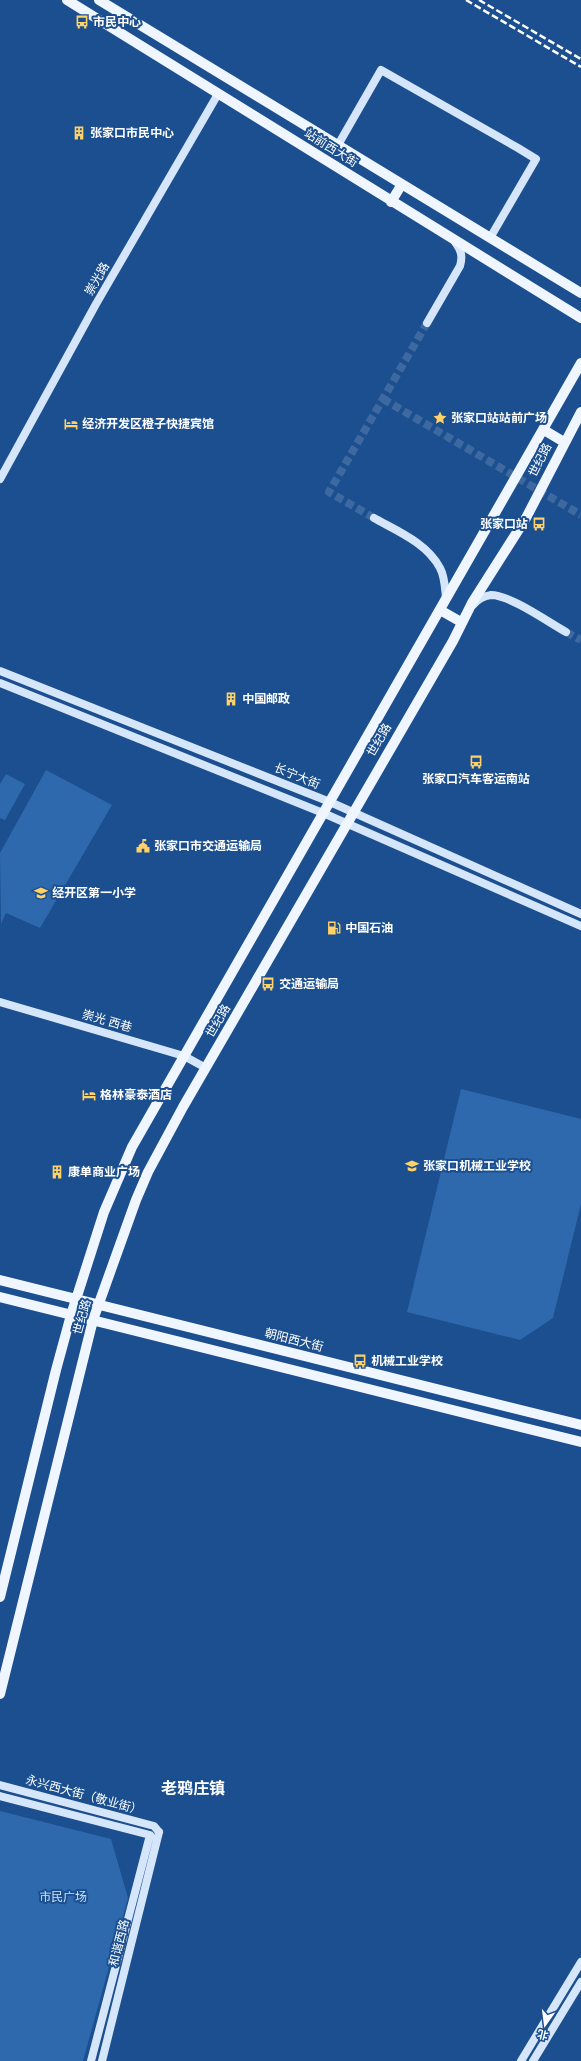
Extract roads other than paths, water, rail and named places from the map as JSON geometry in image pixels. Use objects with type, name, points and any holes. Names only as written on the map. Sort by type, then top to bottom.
[{"type":"main road","name":"站前西大街","points":[[67,0],[391,202],[581,318]]},
{"type":"main road","name":"站前西大街","points":[[99,0],[581,293]]},
{"type":"main road","points":[[391,202],[402,184]]},
{"type":"main road","name":"世纪路","points":[[0,1597],[71,1315],[104,1212],[132,1147],[581,363]]},
{"type":"main road","name":"世纪路","points":[[0,1694],[93,1320],[128,1220],[148,1172],[352,812],[453,641],[461,622],[526,518],[564,442],[581,412]]},
{"type":"main road","points":[[544,430],[564,442]]},
{"type":"main road","points":[[440,610],[461,622]]},
{"type":"main road","name":"朝阳西大街","points":[[0,1280],[581,1425]]},
{"type":"main road","points":[[0,1297],[581,1442]]},
{"type":"street","points":[[338,145],[381,70],[536,159],[490,238]]},
{"type":"street","name":"崇光路","points":[[0,479],[96,304],[218,94]]},
{"type":"street","points":[[427,324],[460,266],[462,259],[461,250],[454,240]]},
{"type":"street","points":[[374,518],[419,544],[433,556],[441,569],[446,598]]},
{"type":"street","points":[[468,611],[482,598],[490,595],[505,597],[566,632]]},
{"type":"street","name":"长宁大街","points":[[0,672],[330,802],[581,914]]},
{"type":"street","name":"长宁大街","points":[[0,683],[323,813],[581,926]]},
{"type":"street","name":"崇光 西巷","points":[[1,1004],[184,1056],[206,1068]]},
{"type":"street","name":"永兴西大街（敬业街）","points":[[0,1785],[154,1826],[159,1832]]},
{"type":"street","name":"永兴西大街（敬业街）","points":[[0,1796],[150,1836]]},
{"type":"street","points":[[150,1836],[159,1832]]},
{"type":"street","name":"和谐西路","points":[[102,2061],[159,1832]]},
{"type":"street","name":"和谐西路","points":[[91,2061],[150,1836]]},
{"type":"street","points":[[521,2061],[581,1962]]},
{"type":"street","points":[[533,2061],[581,1982]]},
{"type":"tunnel","points":[[374,518],[329,492],[427,323]]},
{"type":"tunnel","points":[[383,399],[581,515]]},
{"type":"tunnel","points":[[566,632],[581,640]]},
{"type":"railway","points":[[466,0],[581,67]]},
{"type":"railway","points":[[479,0],[581,59]]},
{"type":"place","name":"市民中心","points":[[82,22]]},
{"type":"place","name":"张家口市民中心","points":[[79,133]]},
{"type":"place","name":"张家口站站前广场","points":[[440,418]]},
{"type":"place","name":"经济开发区橙子快捷宾馆","points":[[71,424]]},
{"type":"place","name":"张家口站","points":[[539,524]]},
{"type":"place","name":"中国邮政","points":[[231,699]]},
{"type":"place","name":"张家口汽车客运南站","points":[[476,762]]},
{"type":"place","name":"张家口市交通运输局","points":[[143,846]]},
{"type":"place","name":"经开区第一小学","points":[[41,893]]},
{"type":"place","name":"中国石油","points":[[334,928]]},
{"type":"place","name":"交通运输局","points":[[268,984]]},
{"type":"place","name":"格林豪泰酒店","points":[[89,1095]]},
{"type":"place","name":"张家口机械工业学校","points":[[412,1166]]},
{"type":"place","name":"康单商业广场","points":[[57,1172]]},
{"type":"place","name":"机械工业学校","points":[[360,1361]]},
{"type":"district","name":"老鸦庄镇","points":[[193,1788]]},
{"type":"park label","name":"市民广场","points":[[63,1897]]}]
